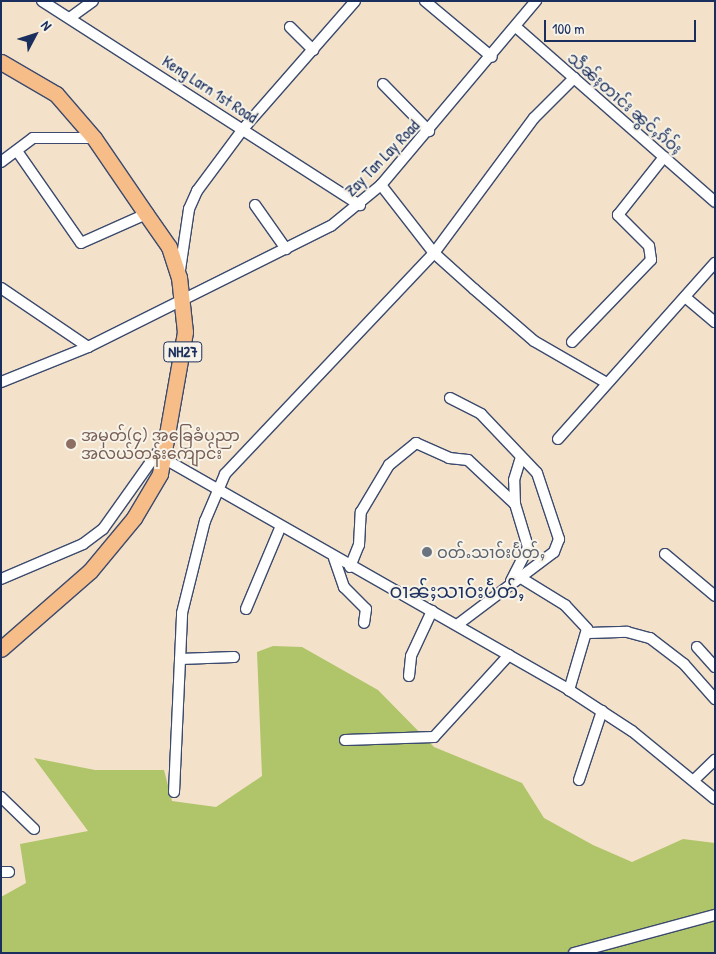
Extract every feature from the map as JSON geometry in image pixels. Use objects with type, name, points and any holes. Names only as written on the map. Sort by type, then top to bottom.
[{"type":"highway","name":"NH27","points":[[1,62],[49,88],[94,138],[169,247],[179,278],[183,299],[185,332],[160,474],[134,518],[90,571],[1,649]]},
{"type":"street","name":"Keng Larn 1st Road","points":[[42,1],[71,17],[360,205]]},
{"type":"street","points":[[71,17],[93,1]]},
{"type":"street","points":[[179,278],[189,209],[243,128],[355,1]]},
{"type":"street","points":[[425,1],[492,57]]},
{"type":"street","name":"Zay Tan Lay Road","points":[[1,382],[88,347],[331,226],[360,205],[381,185],[430,131],[536,1]]},
{"type":"street","points":[[290,27],[313,50]]},
{"type":"street","name":"သဵၼ်ႈတၢင်း ၼွင်ႇၵႅဝ်ႈ","points":[[516,27],[715,202]]},
{"type":"street","points":[[174,792],[180,658],[188,580],[216,492],[235,461],[434,253],[534,118],[574,78]]},
{"type":"street","points":[[383,84],[430,131]]},
{"type":"street","points":[[1,162],[44,136],[94,138]]},
{"type":"street","points":[[17,151],[80,243],[146,214]]},
{"type":"street","points":[[572,342],[651,260],[649,246],[618,215],[664,157]]},
{"type":"street","points":[[381,185],[434,253],[534,341],[605,382]]},
{"type":"street","points":[[255,205],[286,248]]},
{"type":"street","points":[[558,439],[605,382],[686,297],[715,263]]},
{"type":"street","points":[[1,288],[88,347]]},
{"type":"street","points":[[686,297],[715,322]]},
{"type":"street","points":[[450,398],[481,414],[540,479],[559,539],[554,552],[457,625]]},
{"type":"street","points":[[1,579],[83,544],[103,529],[167,439]]},
{"type":"street","points":[[350,567],[360,545],[361,512],[389,465],[416,443],[449,458],[468,460],[515,504]]},
{"type":"street","points":[[501,593],[517,574],[528,547],[515,504],[514,480],[521,457]]},
{"type":"street","points":[[163,458],[216,492],[457,625],[569,690],[602,711],[694,780],[715,799]]},
{"type":"street","points":[[246,609],[280,528]]},
{"type":"street","points":[[666,554],[715,596]]},
{"type":"street","points":[[334,558],[344,587],[366,609],[364,623]]},
{"type":"street","points":[[521,578],[565,605],[589,634]]},
{"type":"street","points":[[409,676],[411,656],[432,611]]},
{"type":"street","points":[[589,634],[627,632],[650,638],[684,664],[715,698]]},
{"type":"street","points":[[569,690],[589,634]]},
{"type":"street","points":[[697,647],[715,667]]},
{"type":"street","points":[[345,740],[434,737],[509,655]]},
{"type":"street","points":[[180,658],[234,657]]},
{"type":"street","points":[[579,780],[602,711]]},
{"type":"street","points":[[694,780],[715,760]]},
{"type":"street","points":[[1,797],[34,829]]},
{"type":"street","points":[[574,953],[715,916]]},
{"type":"green space","points":[[273,646],[302,647],[378,690],[434,747],[522,783],[544,818],[593,845],[632,862],[683,839],[715,843],[715,953],[1,953],[1,897],[26,883],[20,844],[88,831],[34,758],[95,770],[164,770],[172,801],[216,807],[262,776],[257,652]]},
{"type":"place","name":"အမှတ်(၄) အခြေခံပညာ အလယ်တန်းကျောင်း","points":[[71,444]]},
{"type":"place","name":"ဝတ်ႉသၢဝ်းပႅတ်ႇ","points":[[427,552]]},
{"type":"district","name":"ဝၢၼ်ႈသၢဝ်းပႅတ်ႇ","points":[[457,592]]}]
